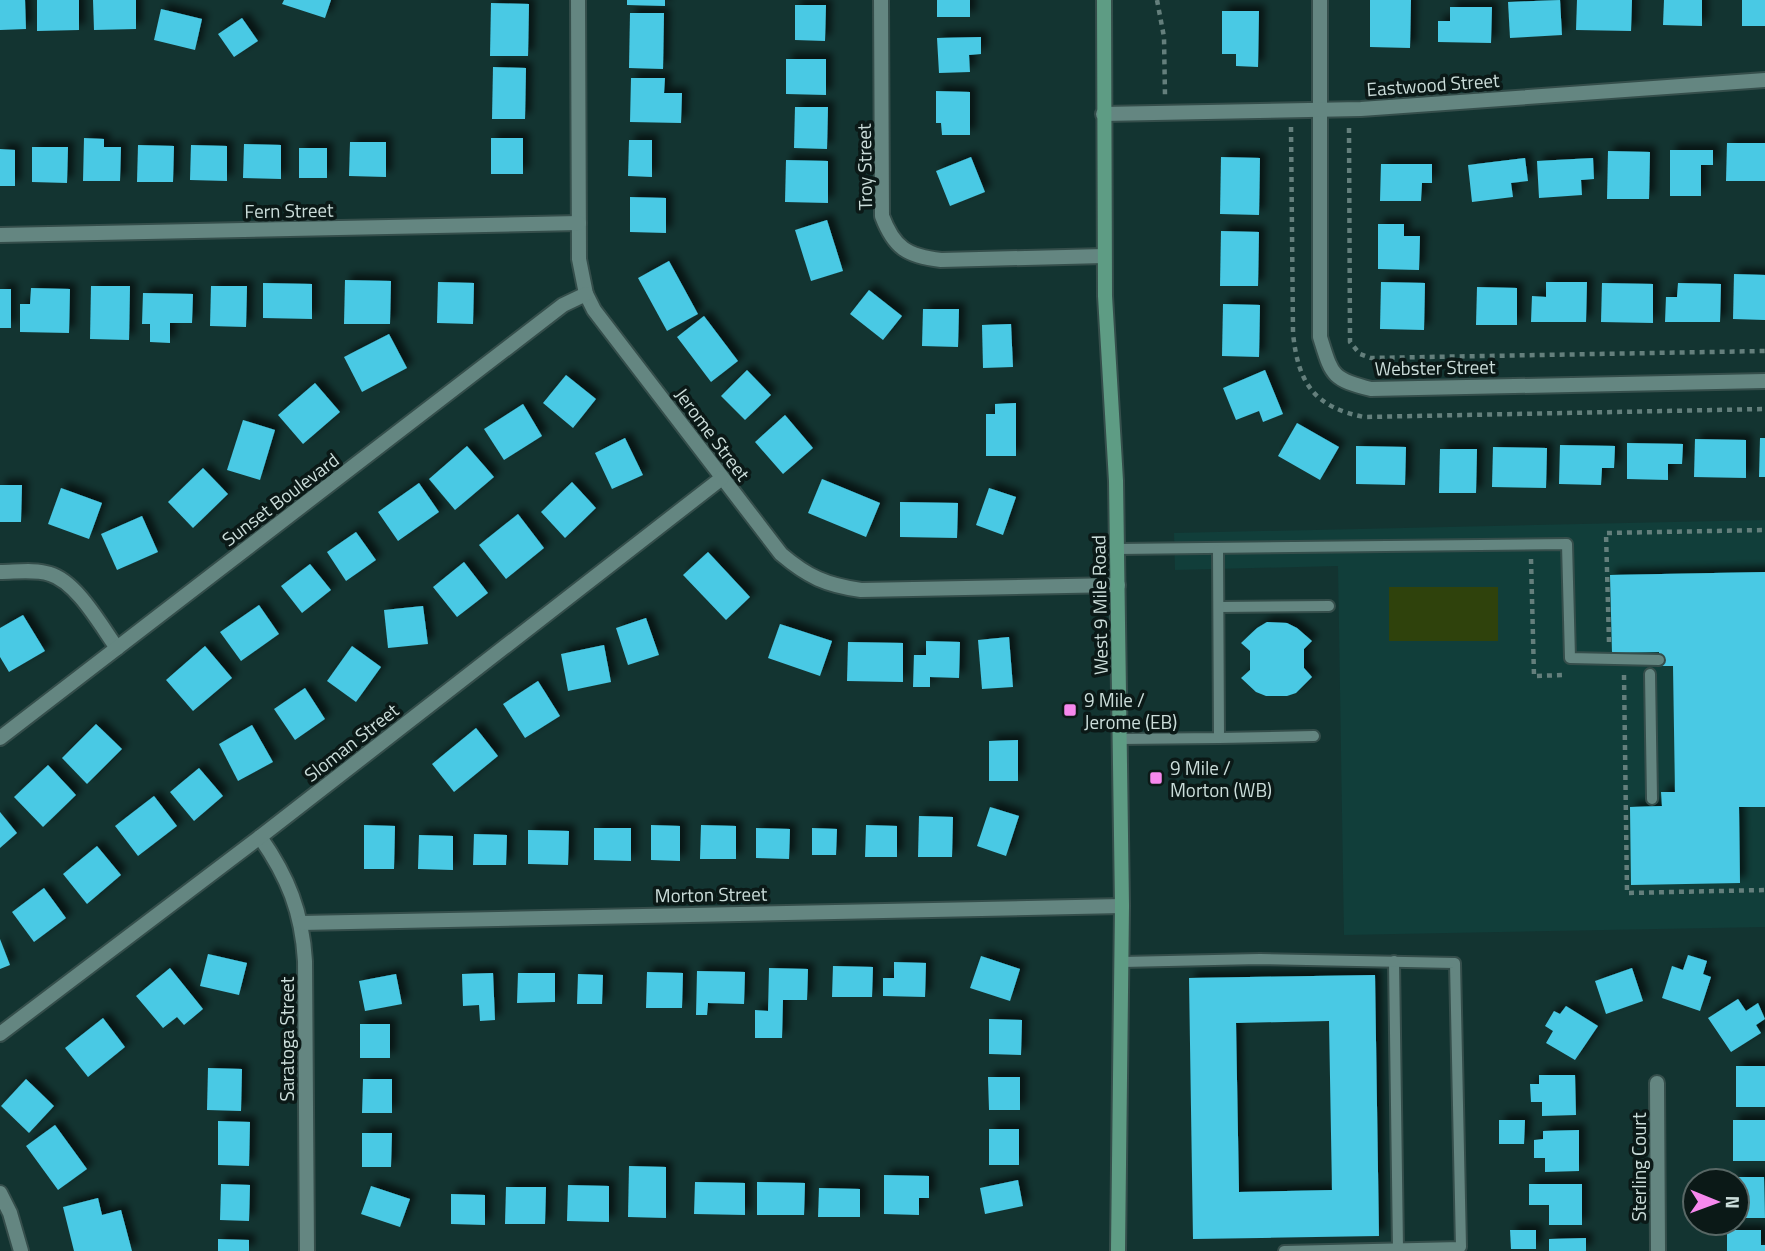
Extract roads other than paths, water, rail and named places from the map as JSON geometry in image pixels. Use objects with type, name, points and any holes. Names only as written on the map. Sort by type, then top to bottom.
[{"type":"main road","name":"West 9 Mile Road","points":[[1104,0],[1104,256],[1118,585],[1122,906],[1118,1251]]},
{"type":"street","name":"Jerome Street","points":[[578,0],[579,259],[586,294],[594,310],[781,554],[801,571],[823,583],[861,590],[1118,585]]},
{"type":"street","name":"Troy Street","points":[[881,0],[883,216],[888,231],[899,246],[920,257],[941,260],[1104,256]]},
{"type":"street","name":"Webster Street","points":[[1320,0],[1320,337],[1331,370],[1338,379],[1371,389],[1765,381]]},
{"type":"street","name":"Eastwood Street","points":[[1103,114],[1361,109],[1765,79]]},
{"type":"street","name":"Fern Street","points":[[0,235],[579,223]]},
{"type":"street","name":"Sunset Boulevard","points":[[0,737],[563,306],[586,294]]},
{"type":"street","name":"Sloman Street","points":[[0,1034],[260,837],[722,478]]},
{"type":"street","points":[[0,572],[41,572],[64,580],[117,648]]},
{"type":"street","name":"Saratoga Street","points":[[260,837],[281,866],[301,923],[304,961],[307,1251]]},
{"type":"street","name":"Morton Street","points":[[301,923],[1122,906]]},
{"type":"street","name":"Sterling Court","points":[[1657,1083],[1658,1251]]},
{"type":"street","points":[[0,1193],[10,1213],[21,1251]]},
{"type":"lane","points":[[1117,550],[1567,544],[1570,659],[1659,660]]},
{"type":"lane","points":[[1218,550],[1219,738]]},
{"type":"lane","points":[[1219,607],[1329,606]]},
{"type":"lane","points":[[1650,674],[1652,799]]},
{"type":"lane","points":[[1119,739],[1314,736]]},
{"type":"lane","points":[[1122,962],[1260,959],[1455,963],[1461,1247],[1284,1251]]},
{"type":"lane","points":[[1394,961],[1398,1249]]},
{"type":"place","name":"9 Mile / Jerome (EB)","points":[[1070,710]]},
{"type":"place","name":"9 Mile / Morton (WB)","points":[[1156,778]]}]
